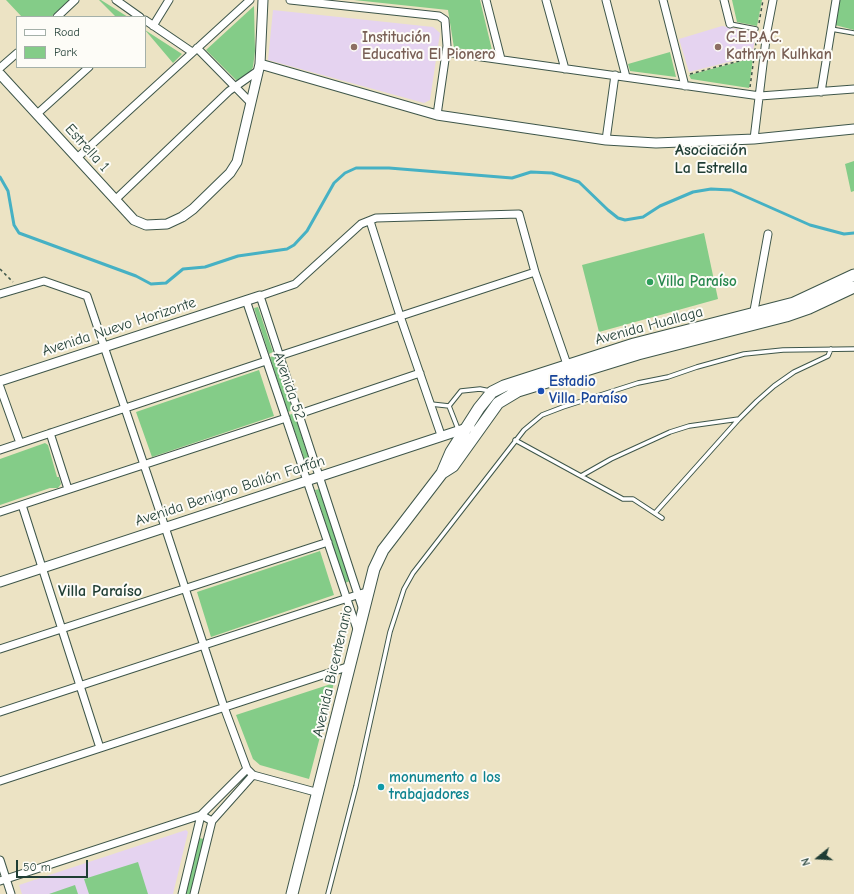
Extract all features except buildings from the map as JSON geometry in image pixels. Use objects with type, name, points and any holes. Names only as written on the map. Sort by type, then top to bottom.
[{"type":"main road","name":"Avenida Huallaga","points":[[753,319],[794,303],[854,275]]},
{"type":"main road","name":"Avenida Huallaga","points":[[481,426],[498,403],[509,396],[634,344],[753,319],[799,312],[854,287]]},
{"type":"main road","name":"Avenida Huallaga","points":[[463,429],[492,392],[504,386],[569,371]]},
{"type":"main road","name":"Avenida Bicentenario","points":[[442,473],[453,466],[481,426]]},
{"type":"main road","name":"Avenida Bicentenario","points":[[292,894],[319,793],[350,666],[363,610],[363,593],[383,550],[442,473],[463,429]]},
{"type":"street","points":[[57,16],[75,0]]},
{"type":"street","points":[[116,0],[139,16]]},
{"type":"street","points":[[153,26],[169,0]]},
{"type":"street","points":[[77,158],[250,0]]},
{"type":"street","points":[[251,103],[259,67],[263,0]]},
{"type":"street","points":[[290,0],[439,16],[445,20],[447,27],[446,52],[437,115]]},
{"type":"street","points":[[486,0],[501,59]]},
{"type":"street","points":[[546,0],[565,68]]},
{"type":"street","points":[[606,0],[626,77]]},
{"type":"street","points":[[663,0],[687,83]]},
{"type":"street","points":[[724,0],[730,24]]},
{"type":"street","points":[[754,139],[767,31],[773,0]]},
{"type":"street","points":[[821,92],[836,0]]},
{"type":"street","points":[[146,21],[195,50],[251,103]]},
{"type":"street","points":[[446,52],[626,77],[687,83],[760,96],[854,89]]},
{"type":"street","points":[[0,68],[16,54]]},
{"type":"street","points":[[115,200],[229,91],[236,88],[259,67]]},
{"type":"street","points":[[259,67],[437,115],[606,140],[656,143],[754,139],[854,129]]},
{"type":"street","points":[[37,114],[88,68]]},
{"type":"street","name":"Estrella 1","points":[[0,74],[115,200],[139,223],[161,225],[177,220],[193,209],[233,169],[237,162],[251,103]]},
{"type":"street","points":[[606,140],[615,75]]},
{"type":"street","points":[[0,712],[81,687],[363,593],[320,476],[260,296],[295,284],[360,224],[376,218],[519,214],[535,272],[569,371]]},
{"type":"street","points":[[370,221],[400,316],[441,435]]},
{"type":"street","points":[[753,319],[768,234]]},
{"type":"street","points":[[279,356],[535,272]]},
{"type":"street","points":[[0,294],[19,287],[44,281],[87,296],[166,527],[224,707],[246,769],[253,774],[319,793]]},
{"type":"street","name":"Avenida Nuevo Horizonte","points":[[0,381],[260,296]]},
{"type":"street","name":"Avenida 52","points":[[246,300],[358,632]]},
{"type":"street","points":[[0,450],[266,361]]},
{"type":"street","points":[[299,414],[420,373]]},
{"type":"street","points":[[0,387],[20,443]]},
{"type":"street","points":[[0,512],[286,418]]},
{"type":"street","name":"Avenida Benigno Ballón Farfán","points":[[0,582],[307,481],[441,435],[481,426]]},
{"type":"street","points":[[50,433],[68,489]]},
{"type":"street","points":[[22,505],[100,748]]},
{"type":"street","points":[[0,650],[328,542]]},
{"type":"street","points":[[0,781],[350,666]]},
{"type":"street","points":[[3,880],[201,815],[209,809],[246,769]]},
{"type":"street","points":[[194,894],[212,821],[253,774]]},
{"type":"street","points":[[201,815],[212,821]]},
{"type":"street","points":[[182,894],[201,815]]},
{"type":"street","points":[[0,860],[3,880],[12,894]]},
{"type":"lane","points":[[730,24],[756,29]]},
{"type":"lane","points":[[831,29],[854,33]]},
{"type":"lane","points":[[655,513],[738,419],[774,386],[794,372],[828,356],[831,349]]},
{"type":"lane","points":[[328,894],[356,786],[387,647],[400,600],[413,572],[515,440],[542,415],[563,407],[638,383],[668,377],[744,354],[783,350],[854,349]]},
{"type":"lane","points":[[449,406],[461,391],[480,389],[492,392]]},
{"type":"lane","points":[[430,404],[449,406]]},
{"type":"lane","points":[[449,406],[463,429]]},
{"type":"lane","points":[[581,476],[611,459],[670,432],[696,425],[738,419]]},
{"type":"lane","points":[[515,440],[623,499],[633,499],[662,518]]},
{"type":"path","points":[[750,89],[763,0]]},
{"type":"path","points":[[687,83],[688,74],[754,57]]},
{"type":"path","points":[[0,269],[19,287]]},
{"type":"shaded area","name":"Institución Educativa El Pionero","points":[[273,10],[433,27],[440,33],[430,100],[424,103],[268,60]]},
{"type":"shaded area","name":"C.E.P.A.C. Kathryn Kulhkan","points":[[722,26],[756,33],[752,56],[689,72],[679,39]]},
{"type":"shaded area","points":[[186,830],[188,832],[173,894],[22,894],[19,885]]},
{"type":"green space","points":[[6,0],[69,0],[52,16],[21,16]]},
{"type":"green space","points":[[99,0],[126,16],[115,16]]},
{"type":"green space","points":[[354,0],[480,0],[492,50],[491,52],[454,48],[448,10]]},
{"type":"green space","points":[[732,0],[762,0],[757,26],[737,22]]},
{"type":"green space","points":[[840,0],[854,0],[854,30],[835,25]]},
{"type":"green space","points":[[254,6],[255,51],[253,67],[251,71],[237,81],[206,50]]},
{"type":"green space","points":[[146,31],[146,31],[182,54],[173,63]]},
{"type":"green space","points":[[670,52],[676,77],[630,71],[628,64]]},
{"type":"green space","points":[[753,58],[749,88],[691,79],[689,75]]},
{"type":"green space","points":[[854,161],[854,191],[851,192],[845,164]]},
{"type":"green space","name":"Villa Paraíso","points":[[704,233],[718,299],[599,332],[582,265]]},
{"type":"green space","points":[[258,307],[273,352],[269,354],[254,308]]},
{"type":"green space","points":[[274,356],[293,410],[288,412],[270,357]]},
{"type":"green space","points":[[259,370],[274,416],[152,457],[136,412]]},
{"type":"green space","points":[[294,413],[311,465],[307,466],[289,415]]},
{"type":"green space","points":[[45,443],[48,445],[57,477],[59,477],[61,484],[58,488],[50,488],[0,505],[0,459]]},
{"type":"green space","points":[[320,489],[350,581],[345,583],[315,490]]},
{"type":"green space","points":[[320,551],[334,595],[211,637],[197,592]]},
{"type":"green space","points":[[334,683],[309,779],[260,765],[253,759],[236,715]]},
{"type":"green space","points":[[199,838],[204,839],[190,894],[186,894]]},
{"type":"green space","points":[[138,862],[148,894],[89,894],[84,879]]},
{"type":"green space","points":[[75,885],[78,894],[49,894]]},
{"type":"waterway","points":[[0,177],[8,191],[14,225],[19,233],[136,276],[151,284],[166,283],[183,269],[205,267],[238,256],[287,249],[294,245],[307,231],[334,183],[345,173],[356,168],[389,168],[512,178],[531,172],[552,173],[579,182],[608,210],[618,218],[625,220],[643,217],[660,206],[693,192],[711,189],[731,190],[810,225],[844,234],[854,233]]},
{"type":"place","name":"Institución Educativa El Pionero","points":[[354,47]]},
{"type":"place","name":"C.E.P.A.C. Kathryn Kulhkan","points":[[718,47]]},
{"type":"place","name":"Villa Paraíso","points":[[650,282]]},
{"type":"place","name":"Estadio Villa Paraíso","points":[[541,391]]},
{"type":"place","name":"monumento a los trabajadores","points":[[381,787]]},
{"type":"district","name":"Asociación La Estrella","points":[[711,159]]},
{"type":"district","name":"Villa Paraíso","points":[[100,591]]}]
